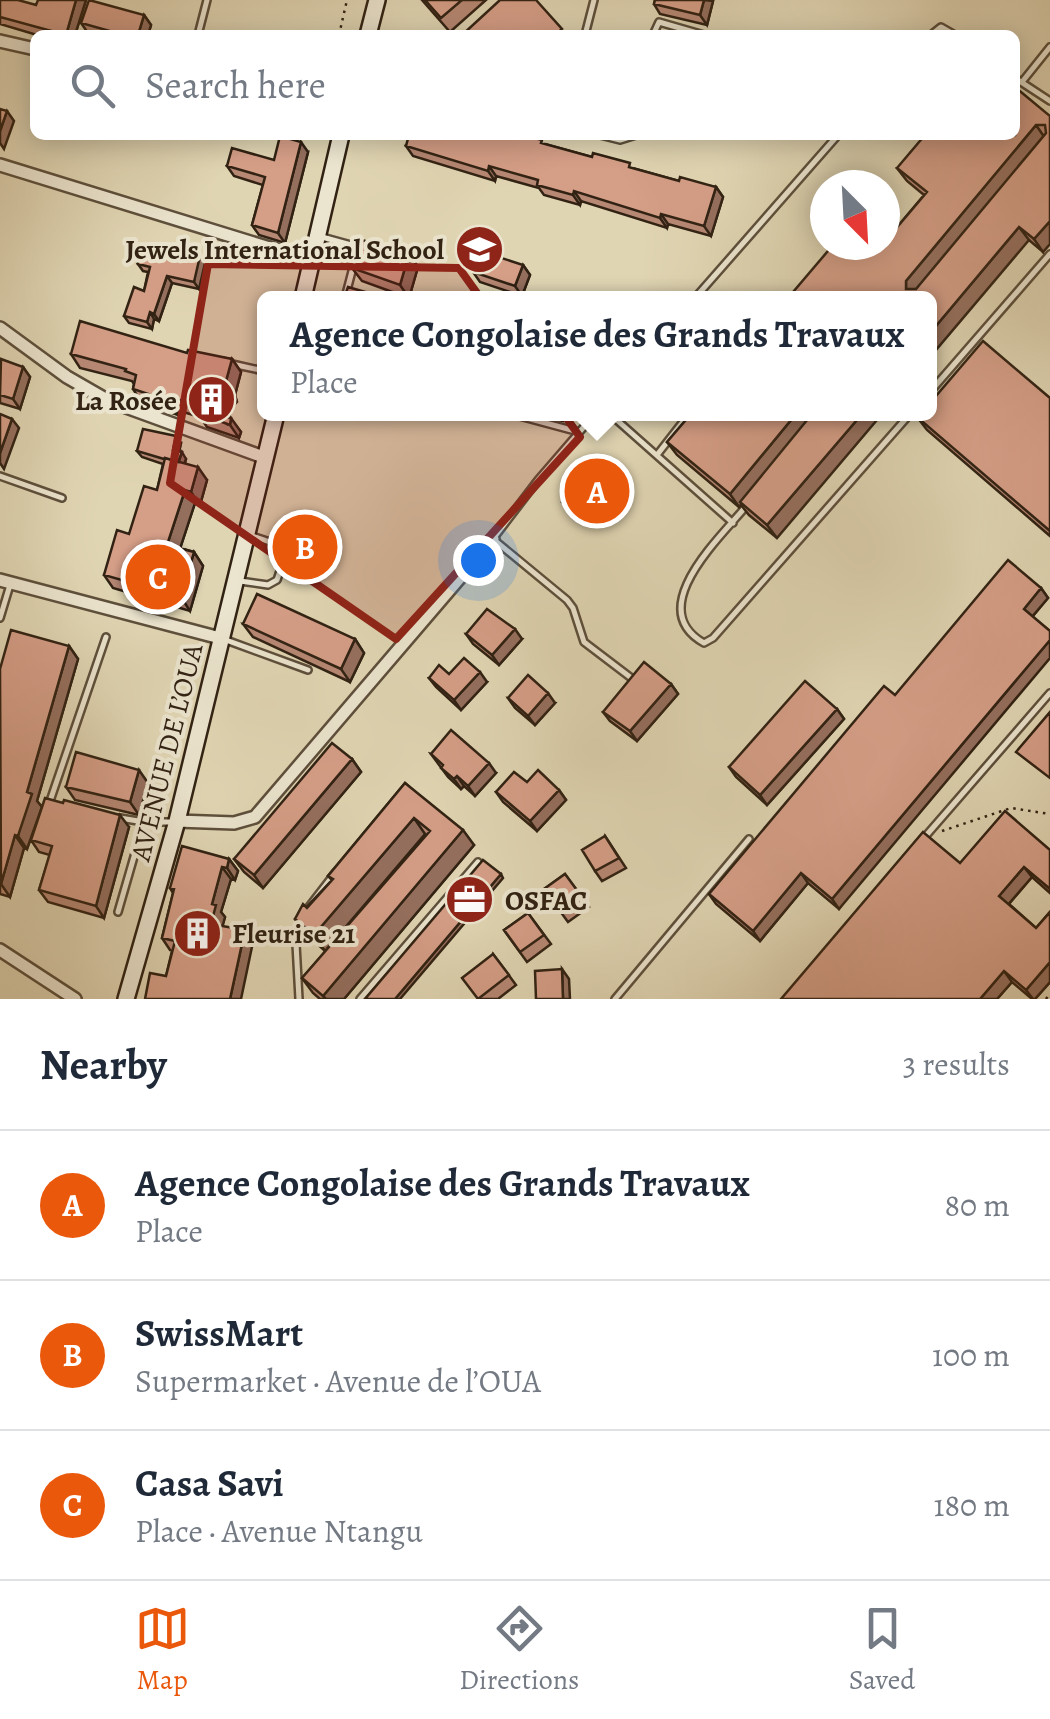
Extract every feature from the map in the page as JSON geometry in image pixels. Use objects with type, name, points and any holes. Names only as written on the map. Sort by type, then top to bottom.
[{"type":"main road","points":[[369,30],[377,0]]},
{"type":"main road","points":[[305,291],[340,140]]},
{"type":"main road","name":"AVENUE DE L’OUA","points":[[130,995],[177,822],[274,421]]},
{"type":"street","points":[[0,41],[30,48]]},
{"type":"street","points":[[0,165],[312,261]]},
{"type":"street","points":[[0,328],[67,377],[107,400],[266,458]]},
{"type":"street","points":[[177,822],[234,823],[254,818],[493,539]]},
{"type":"street","points":[[5,581],[220,638]]},
{"type":"street","points":[[0,950],[75,999]]},
{"type":"lane","points":[[199,30],[207,0]]},
{"type":"lane","points":[[586,30],[594,0]]},
{"type":"lane","points":[[655,30],[659,22],[687,30]]},
{"type":"lane","points":[[1050,47],[1022,82],[1050,101]]},
{"type":"lane","points":[[701,291],[834,140]]},
{"type":"lane","points":[[318,236],[355,248],[347,291]]},
{"type":"lane","points":[[937,384],[1050,254]]},
{"type":"lane","points":[[216,360],[257,370]]},
{"type":"lane","points":[[538,421],[579,432]]},
{"type":"lane","points":[[589,421],[493,539],[567,600],[584,642],[630,678]]},
{"type":"lane","points":[[618,421],[733,523]]},
{"type":"lane","points":[[657,455],[684,421]]},
{"type":"lane","points":[[757,494],[684,583],[685,624],[704,643],[725,625],[904,421]]},
{"type":"lane","points":[[0,476],[62,498]]},
{"type":"lane","points":[[235,580],[272,584],[286,553],[276,544],[246,534]]},
{"type":"lane","points":[[0,618],[5,581]]},
{"type":"lane","points":[[44,818],[106,637]]},
{"type":"lane","points":[[220,638],[308,670]]},
{"type":"lane","points":[[922,840],[1050,693]]},
{"type":"lane","points":[[50,800],[68,805]]},
{"type":"lane","points":[[115,817],[177,822]]},
{"type":"lane","points":[[118,912],[144,822]]},
{"type":"lane","points":[[615,999],[749,839]]},
{"type":"lane","points":[[360,999],[478,862]]},
{"type":"lane","points":[[299,998],[298,934],[308,908],[342,864]]},
{"type":"lane","points":[[299,998],[311,982]]},
{"type":"path","points":[[340,30],[347,0]]},
{"type":"path","points":[[922,840],[1011,808],[1050,814]]},
{"type":"path","points":[[1046,999],[1050,994]]},
{"type":"highlighted area","points":[[208,264],[459,268],[580,437],[396,639],[170,483]]},
{"type":"building","points":[[0,0],[36,5],[38,0],[76,0],[67,30],[48,30],[0,17]]},
{"type":"building","points":[[89,0],[144,15],[140,30],[106,30],[81,23]]},
{"type":"building","points":[[425,0],[462,0],[441,18]]},
{"type":"building","points":[[500,0],[536,0],[562,29],[561,30],[467,30]]},
{"type":"building","points":[[655,0],[704,0],[700,15],[654,4]]},
{"type":"building","points":[[1020,91],[1050,116],[1050,221],[1034,239],[1019,227],[937,325],[937,291],[794,291],[820,260],[900,260],[900,224],[927,192],[897,168],[921,140],[1020,140]],"holes":[[[1036,125],[1045,125],[1046,133],[916,289],[906,289],[906,281]]]},
{"type":"building","points":[[0,109],[7,111],[0,131]]},
{"type":"building","points":[[279,140],[301,142],[278,233],[252,225],[265,177],[227,166],[232,148],[274,160]]},
{"type":"building","points":[[408,140],[542,140],[541,143],[592,157],[593,153],[630,163],[629,167],[679,181],[680,177],[716,187],[704,226],[661,214],[660,218],[574,191],[573,195],[537,185],[538,180],[489,166],[488,171],[406,146]]},
{"type":"building","points":[[362,240],[409,254],[400,285],[352,268]]},
{"type":"building","points":[[142,246],[180,253],[197,250],[200,256],[194,282],[167,276],[154,314],[150,312],[147,322],[124,316],[134,287],[144,291],[150,267],[138,264]]},
{"type":"building","points":[[480,251],[523,265],[515,286],[473,272]]},
{"type":"building","points":[[80,321],[187,353],[188,350],[232,359],[228,388],[222,393],[216,414],[231,418],[230,425],[198,413],[200,406],[133,389],[136,375],[126,369],[71,354]]},
{"type":"building","points":[[983,341],[1050,398],[1050,531],[922,421],[937,421],[937,395]]},
{"type":"building","points":[[1,359],[23,367],[13,399],[0,395]]},
{"type":"building","points":[[0,414],[12,419],[0,453]]},
{"type":"building","points":[[685,421],[790,421],[730,494],[667,442]]},
{"type":"building","points":[[806,421],[856,421],[767,525],[740,502]]},
{"type":"building","points":[[143,429],[176,436],[173,450],[182,452],[178,462],[137,451]]},
{"type":"building","points":[[165,458],[198,467],[191,492],[185,490],[167,545],[194,552],[181,597],[104,575],[117,530],[129,534],[144,486],[157,490]]},
{"type":"building","points":[[598,463],[619,480],[585,519],[562,502]]},
{"type":"building","points":[[1008,560],[1041,588],[1024,609],[1050,631],[1050,640],[832,899],[801,873],[753,931],[709,894],[884,686],[895,695]]},
{"type":"building","points":[[257,594],[355,639],[341,669],[243,624]]},
{"type":"building","points":[[487,609],[515,629],[492,655],[466,634]]},
{"type":"building","points":[[11,630],[69,646],[27,792],[32,794],[1,884],[0,669]]},
{"type":"building","points":[[464,658],[480,672],[454,700],[429,678],[439,665],[449,674]]},
{"type":"building","points":[[644,662],[671,684],[630,731],[603,712]]},
{"type":"building","points":[[528,675],[548,693],[528,716],[508,698]]},
{"type":"building","points":[[805,681],[837,709],[760,795],[729,767]]},
{"type":"building","points":[[1050,712],[1050,778],[1016,752]]},
{"type":"building","points":[[451,730],[489,763],[468,786],[441,768],[443,765],[431,754]]},
{"type":"building","points":[[332,743],[352,759],[254,875],[234,859]]},
{"type":"building","points":[[76,752],[139,770],[130,802],[66,787]]},
{"type":"building","points":[[538,770],[559,790],[530,821],[496,792],[514,772],[527,782]]},
{"type":"building","points":[[405,783],[463,830],[323,996],[302,978],[430,831],[414,818],[314,935],[295,919],[303,904],[307,908],[333,879],[328,876]]},
{"type":"building","points":[[45,798],[120,815],[96,906],[39,890],[52,846],[31,840]]},
{"type":"building","points":[[1005,811],[1050,850],[1050,889],[1024,867],[999,896],[1036,928],[1050,912],[1050,962],[1026,990],[1004,971],[980,999],[781,999],[923,832],[960,863]]},
{"type":"building","points":[[605,836],[619,858],[595,871],[582,850]]},
{"type":"building","points":[[182,846],[229,859],[227,868],[222,867],[211,924],[245,930],[230,999],[145,999],[150,973],[166,976],[175,941],[162,938]]},
{"type":"building","points":[[483,860],[501,874],[395,999],[365,999]]},
{"type":"building","points":[[565,874],[582,897],[561,912],[544,889]]},
{"type":"building","points":[[528,913],[544,935],[520,952],[504,930]]},
{"type":"building","points":[[493,954],[509,975],[478,999],[462,978]]},
{"type":"building","points":[[562,969],[563,999],[536,999],[535,971]]},
{"type":"place","name":"Jewels International School","points":[[479,249]]},
{"type":"place","name":"La Rosée","points":[[212,400]]},
{"type":"place","name":"Agence Congolaise des Grands Travaux","points":[[597,491]]},
{"type":"place","name":"SwissMart","points":[[305,547]]},
{"type":"place","name":"Casa Savi","points":[[158,577]]},
{"type":"place","name":"OSFAC","points":[[470,900]]},
{"type":"place","name":"Fleurise 21","points":[[197,933]]}]
